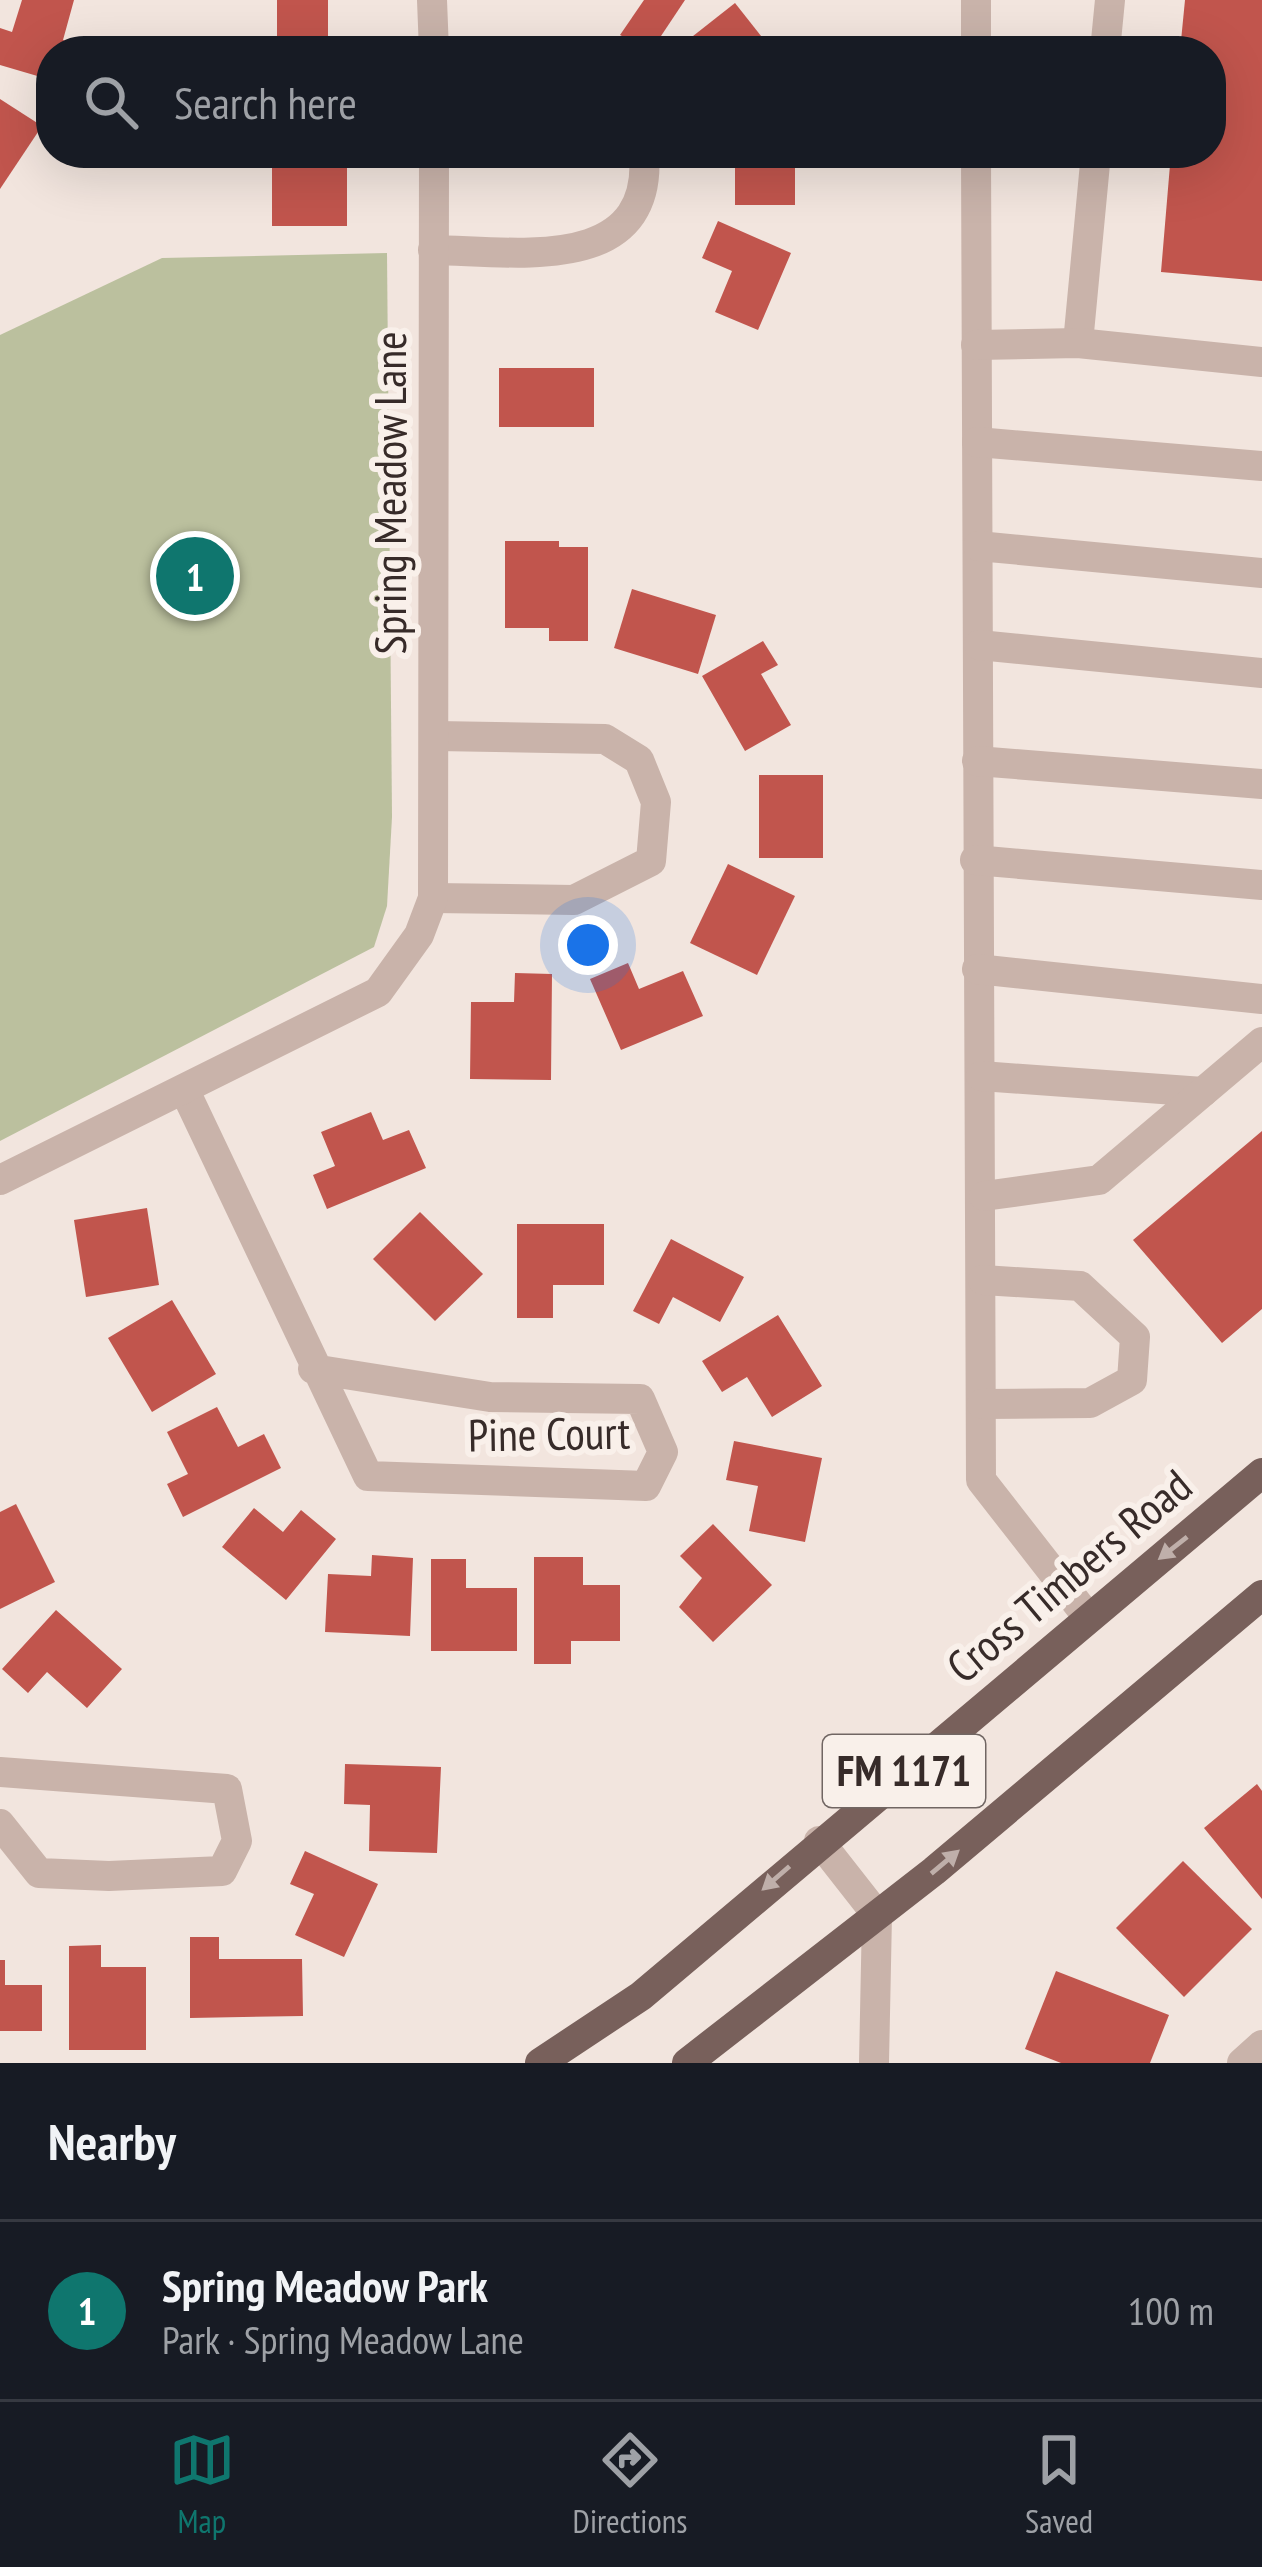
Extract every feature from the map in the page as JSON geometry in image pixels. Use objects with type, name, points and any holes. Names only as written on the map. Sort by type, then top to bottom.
[{"type":"main road","name":"Cross Timbers Road","points":[[540,2063],[641,1996],[819,1841],[1262,1473]]},
{"type":"main road","name":"FM 1171","points":[[687,2063],[877,1915],[1262,1595]]},
{"type":"street","points":[[432,0],[433,36]]},
{"type":"street","points":[[976,0],[976,36]]},
{"type":"street","points":[[1107,36],[1110,0]]},
{"type":"street","name":"Spring Meadow Lane","points":[[0,1180],[378,992],[419,935],[433,898],[437,736],[434,168]]},
{"type":"street","points":[[433,250],[551,252],[600,244],[632,217],[641,168]]},
{"type":"street","points":[[976,168],[979,644],[975,860],[984,1196],[981,1480],[1087,1616]]},
{"type":"street","points":[[1078,343],[1095,168]]},
{"type":"street","points":[[976,345],[1078,343],[1262,362]]},
{"type":"street","points":[[977,442],[1262,466]]},
{"type":"street","points":[[978,546],[1262,573]]},
{"type":"street","points":[[979,644],[1262,673]]},
{"type":"street","points":[[433,898],[574,900],[651,861],[656,802],[639,760],[605,739],[437,736]]},
{"type":"street","points":[[977,761],[1262,784]]},
{"type":"street","points":[[975,860],[1262,885]]},
{"type":"street","points":[[977,969],[1262,999]]},
{"type":"street","points":[[984,1196],[1099,1180],[1262,1042]]},
{"type":"street","points":[[981,1076],[1203,1092]]},
{"type":"street","name":"Pine Court","points":[[185,1090],[313,1369],[368,1476],[646,1486],[663,1452],[640,1399],[490,1397],[313,1369]]},
{"type":"street","points":[[982,1404],[1090,1403],[1132,1380],[1135,1337],[1081,1286],[983,1280]]},
{"type":"street","points":[[0,1772],[227,1789],[237,1841],[222,1871],[110,1876],[39,1873],[0,1824]]},
{"type":"street","points":[[819,1841],[877,1915],[874,2063]]},
{"type":"street","points":[[1242,2063],[1262,2045]]},
{"type":"green space","points":[[387,253],[392,817],[387,906],[374,947],[0,1141],[0,335],[162,258]]},
{"type":"building","points":[[22,0],[74,0],[64,36],[36,36],[36,76],[0,65],[0,28],[12,32]]},
{"type":"building","points":[[277,0],[328,0],[328,36],[277,36]]},
{"type":"building","points":[[644,0],[685,0],[661,36],[620,35]]},
{"type":"building","points":[[1185,0],[1262,0],[1262,281],[1161,272],[1170,168],[1226,168],[1226,36],[1181,36]]},
{"type":"building","points":[[735,3],[761,36],[693,36]]},
{"type":"building","points":[[0,99],[36,122],[36,135],[0,189]]},
{"type":"building","points":[[272,168],[347,168],[347,226],[272,226]]},
{"type":"building","points":[[735,168],[795,168],[795,205],[735,205]]},
{"type":"building","points":[[718,221],[791,253],[758,330],[715,312],[732,271],[702,258]]},
{"type":"building","points":[[499,368],[594,368],[594,427],[499,427]]},
{"type":"building","points":[[505,541],[559,541],[559,547],[588,547],[588,641],[549,641],[549,628],[505,628]]},
{"type":"building","points":[[632,589],[716,615],[698,674],[614,648]]},
{"type":"building","points":[[763,641],[778,665],[761,674],[791,725],[745,751],[702,676]]},
{"type":"building","points":[[759,775],[823,775],[823,858],[759,858]]},
{"type":"building","points":[[728,864],[795,896],[757,975],[690,943]]},
{"type":"building","points":[[628,963],[639,989],[683,971],[703,1016],[621,1050],[590,979]]},
{"type":"building","points":[[515,973],[552,974],[551,1080],[470,1079],[471,1002],[514,1002]]},
{"type":"building","points":[[371,1112],[383,1140],[409,1130],[426,1168],[327,1209],[313,1175],[335,1166],[321,1132]]},
{"type":"building","points":[[1262,1131],[1262,1309],[1222,1343],[1133,1240]]},
{"type":"building","points":[[147,1208],[159,1285],[86,1297],[74,1220]]},
{"type":"building","points":[[420,1212],[483,1274],[435,1321],[373,1259]]},
{"type":"building","points":[[517,1224],[604,1224],[604,1285],[553,1285],[553,1318],[517,1318]]},
{"type":"building","points":[[671,1239],[744,1277],[720,1322],[673,1297],[659,1324],[633,1311]]},
{"type":"building","points":[[172,1300],[216,1374],[152,1412],[108,1338]]},
{"type":"building","points":[[778,1315],[822,1386],[772,1417],[747,1377],[722,1392],[702,1361]]},
{"type":"building","points":[[217,1407],[238,1447],[264,1434],[281,1468],[183,1517],[167,1484],[188,1474],[167,1432]]},
{"type":"building","points":[[734,1441],[822,1458],[805,1542],[749,1531],[758,1486],[726,1480]]},
{"type":"building","points":[[16,1504],[55,1582],[0,1609],[0,1512]]},
{"type":"building","points":[[254,1508],[283,1532],[301,1510],[336,1539],[286,1600],[222,1547]]},
{"type":"building","points":[[713,1524],[772,1585],[713,1642],[679,1607],[702,1578],[680,1556]]},
{"type":"building","points":[[372,1555],[413,1558],[410,1636],[325,1632],[328,1574],[371,1576]]},
{"type":"building","points":[[534,1557],[583,1557],[583,1585],[620,1585],[620,1641],[571,1641],[571,1664],[534,1664]]},
{"type":"building","points":[[431,1559],[466,1559],[466,1588],[517,1588],[517,1651],[431,1651]]},
{"type":"building","points":[[56,1610],[122,1669],[87,1708],[47,1672],[28,1693],[2,1669]]},
{"type":"building","points":[[345,1764],[441,1767],[437,1853],[369,1851],[370,1805],[344,1804]]},
{"type":"building","points":[[1257,1784],[1262,1791],[1262,1899],[1204,1828]]},
{"type":"building","points":[[305,1851],[378,1884],[344,1957],[295,1935],[314,1894],[290,1884]]},
{"type":"building","points":[[1183,1861],[1252,1929],[1184,1997],[1116,1928]]},
{"type":"building","points":[[190,1937],[219,1937],[219,1959],[302,1959],[303,2016],[190,2018]]},
{"type":"building","points":[[101,1945],[101,1967],[146,1967],[146,2050],[69,2050],[69,1946]]},
{"type":"building","points":[[0,1960],[5,1960],[5,1985],[42,1985],[42,2031],[0,2031]]},
{"type":"building","points":[[1056,1971],[1169,2015],[1150,2063],[1061,2063],[1025,2049]]},
{"type":"place","name":"Spring Meadow Park","points":[[195,576]]}]
